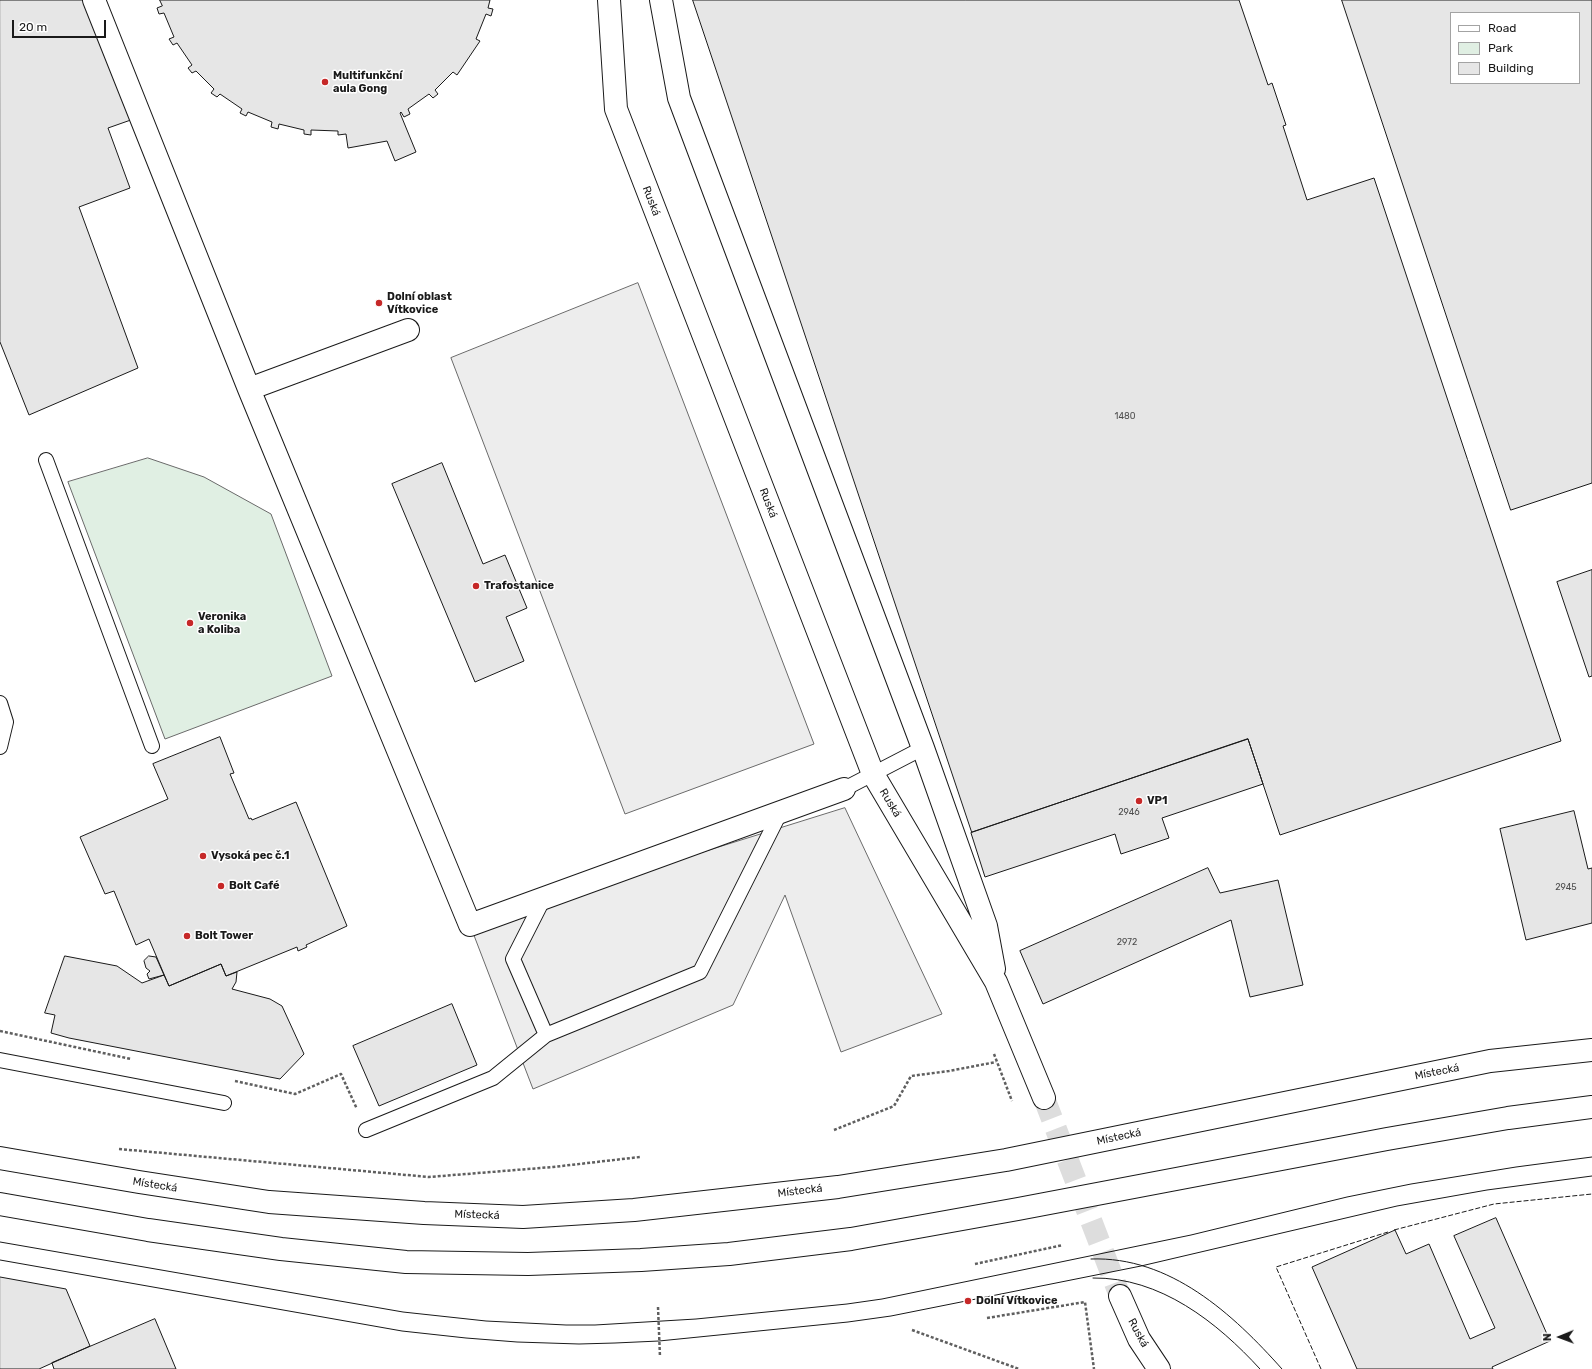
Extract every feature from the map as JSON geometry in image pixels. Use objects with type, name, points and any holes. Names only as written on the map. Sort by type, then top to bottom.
[{"type":"main road","points":[[94,0],[249,388],[470,925],[844,789]]},
{"type":"main road","name":"Ruská","points":[[609,0],[616,109],[873,774],[996,982],[1044,1098]]},
{"type":"main road","name":"Ruská","points":[[661,0],[679,98],[726,219],[923,748],[986,926],[996,982]]},
{"type":"main road","points":[[249,388],[408,330]]},
{"type":"main road","name":"Místecká","points":[[0,1158],[139,1182],[269,1202],[424,1213],[523,1217],[634,1210],[838,1187],[1006,1160],[1490,1061],[1592,1050]]},
{"type":"main road","points":[[0,1204],[172,1234],[281,1249],[406,1262],[528,1264],[641,1260],[729,1254],[851,1239],[1025,1208],[1387,1139],[1508,1118],[1592,1107]]},
{"type":"main road","name":"Ruská","points":[[1120,1296],[1139,1339],[1159,1369]]},
{"type":"lane","points":[[46,460],[152,746]]},
{"type":"lane","points":[[0,703],[6,722],[0,747]]},
{"type":"lane","points":[[844,789],[923,748]]},
{"type":"lane","points":[[366,1130],[494,1078],[546,1035],[700,972],[780,813]]},
{"type":"lane","points":[[544,898],[513,959],[546,1035]]},
{"type":"lane","points":[[0,1060],[224,1103]]},
{"type":"path","points":[[0,1031],[132,1059]]},
{"type":"path","points":[[834,1130],[894,1106],[911,1076],[949,1071],[996,1062]]},
{"type":"path","points":[[233,1081],[296,1094],[341,1074],[366,1130]]},
{"type":"path","points":[[114,1148],[429,1177],[553,1167],[640,1157]]},
{"type":"path","points":[[976,1264],[1063,1245]]},
{"type":"path","points":[[987,1318],[1085,1302],[1094,1369]]},
{"type":"path","points":[[658,1307],[660,1357]]},
{"type":"path","points":[[912,1330],[1019,1369]]},
{"type":"green space","points":[[148,458],[204,477],[271,514],[332,676],[165,739],[68,482]]},
{"type":"shaded area","points":[[638,283],[814,744],[625,814],[451,358]]},
{"type":"shaded area","points":[[845,808],[942,1014],[841,1052],[785,895],[733,1005],[533,1089],[470,925]]},
{"type":"building","points":[[0,0],[103,0],[145,115],[108,128],[130,188],[79,207],[138,368],[29,415],[0,342]]},
{"type":"building","name":"Multifunkční aula Gong","points":[[160,0],[490,0],[488,8],[493,9],[491,16],[486,14],[476,39],[480,41],[457,75],[453,72],[435,90],[438,94],[433,98],[429,94],[408,109],[410,114],[404,117],[401,112],[400,113],[416,152],[395,161],[387,141],[348,148],[346,134],[338,135],[338,131],[311,130],[311,135],[304,134],[304,130],[279,124],[278,129],[271,127],[272,122],[248,112],[246,116],[240,113],[242,109],[220,94],[217,97],[211,93],[214,89],[196,71],[192,73],[188,68],[192,65],[177,43],[173,45],[169,39],[174,37],[164,13],[159,14],[157,8],[162,6]]},
{"type":"building","points":[[693,0],[1239,0],[1268,85],[1272,83],[1286,125],[1283,126],[1307,200],[1374,178],[1561,741],[1280,835],[1248,739],[972,832]]},
{"type":"building","points":[[1342,0],[1592,0],[1592,483],[1511,510]]},
{"type":"building","name":"Trafostanice","points":[[442,463],[483,564],[505,555],[527,608],[506,617],[524,661],[475,682],[392,484]]},
{"type":"building","points":[[1592,570],[1592,676],[1589,677],[1557,582]]},
{"type":"building","name":"Vysoká pec č.1","points":[[220,737],[234,773],[230,774],[249,819],[251,818],[252,820],[296,802],[347,926],[306,945],[307,947],[298,951],[297,947],[226,976],[221,964],[169,986],[149,939],[136,945],[114,891],[105,894],[80,837],[168,799],[153,764]]},
{"type":"building","name":"VP1","points":[[1248,739],[1263,784],[1162,818],[1169,838],[1121,854],[1115,834],[985,877],[971,833]]},
{"type":"building","points":[[1574,811],[1588,869],[1592,868],[1592,923],[1526,940],[1500,829]]},
{"type":"building","points":[[1208,868],[1220,893],[1278,880],[1303,985],[1250,997],[1231,920],[1043,1004],[1020,951]]},
{"type":"building","points":[[65,956],[117,966],[142,983],[164,975],[169,986],[221,964],[226,976],[237,972],[236,982],[232,989],[270,999],[282,1006],[304,1054],[280,1079],[69,1038],[51,1033],[55,1015],[45,1013]]},
{"type":"building","points":[[149,956],[156,957],[164,975],[149,979],[147,974],[150,971],[146,968],[144,961]]},
{"type":"building","points":[[452,1004],[477,1065],[379,1106],[353,1046]]},
{"type":"building","points":[[1496,1218],[1550,1341],[1492,1367],[1493,1369],[1357,1369],[1312,1267],[1395,1230],[1406,1254],[1429,1244],[1470,1339],[1495,1328],[1454,1236]]},
{"type":"building","points":[[0,1277],[66,1289],[90,1346],[39,1369],[0,1369]]},
{"type":"building","points":[[155,1319],[176,1369],[54,1369],[52,1363]]},
{"type":"tunnel","points":[[1044,1098],[1120,1296]]},
{"type":"tram line","points":[[0,1242],[403,1312],[486,1321],[595,1325],[696,1319],[847,1304],[882,1299],[1191,1235],[1347,1197],[1411,1184],[1516,1167],[1592,1157]]},
{"type":"tram line","points":[[0,1260],[402,1331],[517,1342],[579,1344],[659,1341],[848,1322],[891,1316],[1141,1266],[1397,1206],[1487,1190],[1592,1176]]},
{"type":"tram line","points":[[1091,1259],[1120,1261],[1147,1267],[1173,1278],[1198,1292],[1243,1328],[1282,1369]]},
{"type":"tram line","points":[[1093,1278],[1118,1280],[1141,1285],[1164,1294],[1206,1319],[1260,1369]]},
{"type":"fence","points":[[1394,1230],[1494,1204],[1592,1194]]},
{"type":"fence","points":[[1321,1369],[1276,1267],[1388,1232]]},
{"type":"place","name":"Multifunkční aula Gong","points":[[325,82]]},
{"type":"place","name":"Dolní oblast Vítkovice","points":[[379,303]]},
{"type":"place","name":"Trafostanice","points":[[476,586]]},
{"type":"place","name":"Veronika a Koliba","points":[[190,623]]},
{"type":"place","name":"VP1","points":[[1139,801]]},
{"type":"place","name":"Vysoká pec č.1","points":[[203,856]]},
{"type":"place","name":"Bolt Café","points":[[221,886]]},
{"type":"place","name":"Bolt Tower","points":[[187,936]]},
{"type":"place","name":"Dolní Vítkovice","points":[[968,1301]]}]
